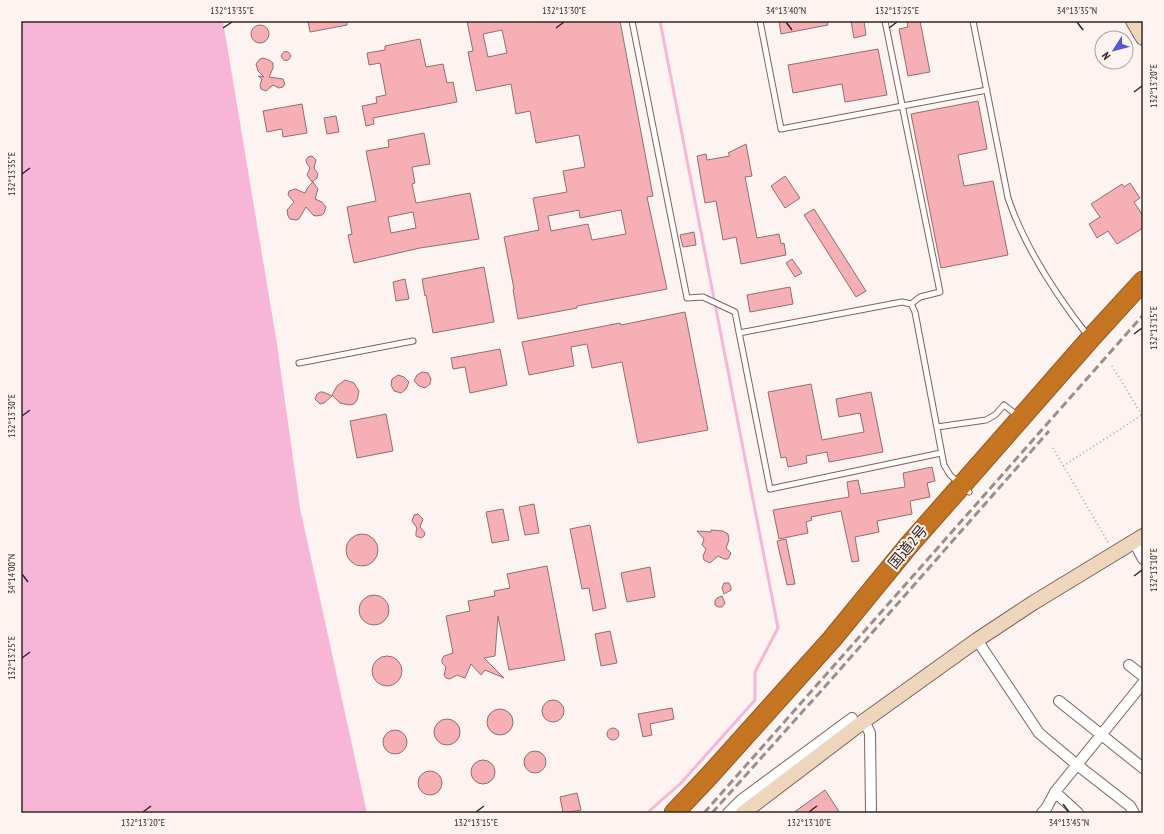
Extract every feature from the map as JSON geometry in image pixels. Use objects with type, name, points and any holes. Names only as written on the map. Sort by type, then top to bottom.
[{"type":"highway","name":"国道2号","points":[[688,813],[965,489],[1021,418],[1143,281]]},
{"type":"highway","name":"国道2号","points":[[674,813],[710,776],[832,639],[909,545],[1034,421],[1096,346],[1143,294]]},
{"type":"street","points":[[1133,21],[1143,38]]},
{"type":"street","points":[[728,813],[741,800],[976,640],[1033,603],[1138,539],[1143,559]]},
{"type":"street","points":[[976,640],[1039,733],[1130,806],[1134,813]]},
{"type":"street","points":[[1129,664],[1143,676]]},
{"type":"street","points":[[1042,813],[1055,792],[1076,764],[1143,683]]},
{"type":"street","points":[[1059,701],[1141,763]]},
{"type":"street","points":[[743,813],[858,719]]},
{"type":"street","points":[[858,719],[870,733],[871,813]]},
{"type":"street","points":[[1055,792],[1078,813]]},
{"type":"lane","points":[[632,21],[687,298],[703,297],[735,312],[770,489],[942,454]]},
{"type":"lane","points":[[760,21],[781,130],[987,90]]},
{"type":"lane","points":[[885,21],[940,292],[920,297],[911,304]]},
{"type":"lane","points":[[973,21],[1008,198],[1015,217],[1046,275],[1072,315],[1090,339]]},
{"type":"lane","points":[[739,333],[902,302],[911,304]]},
{"type":"lane","points":[[911,304],[915,312],[946,470],[965,489]]},
{"type":"lane","points":[[299,363],[413,341]]},
{"type":"lane","points":[[937,427],[986,420],[995,416],[1004,405],[1021,418]]},
{"type":"path","points":[[1064,466],[1142,416],[1112,366]]},
{"type":"path","points":[[1053,448],[1114,554]]},
{"type":"shaded area","points":[[21,21],[223,21],[277,344],[300,508],[367,813],[21,813]]},
{"type":"building","points":[[308,21],[347,21],[347,25],[310,32]]},
{"type":"building","points":[[467,21],[620,21],[653,196],[647,197],[667,289],[518,319],[504,237],[539,230],[533,198],[567,192],[563,171],[585,167],[579,135],[536,143],[530,111],[516,114],[511,84],[476,91],[468,52],[473,51]],"holes":[[[502,30],[507,53],[488,57],[483,34]],[[579,210],[580,218],[621,210],[626,234],[592,240],[588,224],[551,231],[548,216]]]},
{"type":"building","points":[[779,21],[827,21],[828,25],[781,34]]},
{"type":"building","points":[[851,21],[864,21],[866,35],[854,38]]},
{"type":"building","points":[[907,21],[920,21],[930,72],[908,76],[899,29],[908,27]]},
{"type":"building","points":[[260,25],[266,28],[269,34],[266,40],[260,43],[254,40],[251,34],[254,28]]},
{"type":"building","points":[[420,39],[426,67],[443,64],[447,83],[453,82],[457,102],[373,118],[374,124],[366,126],[362,106],[377,103],[376,97],[386,95],[380,63],[369,65],[367,53],[385,50],[385,46]]},
{"type":"building","points":[[878,49],[887,95],[845,102],[842,84],[793,93],[788,65]]},
{"type":"building","points":[[284,52],[288,52],[290,56],[288,60],[284,60],[282,58],[282,54]]},
{"type":"building","points":[[263,58],[273,63],[273,68],[269,77],[283,79],[285,84],[283,87],[279,88],[273,85],[266,91],[261,89],[260,85],[262,79],[258,76],[264,77],[258,71],[256,64]]},
{"type":"building","points":[[978,101],[987,149],[958,155],[964,186],[993,181],[1008,255],[941,268],[911,114]]},
{"type":"building","points":[[302,104],[307,133],[283,137],[282,129],[267,132],[263,111]]},
{"type":"building","points":[[336,116],[339,132],[327,134],[324,118]]},
{"type":"building","points":[[424,133],[430,164],[412,167],[415,183],[412,184],[416,203],[470,193],[479,239],[420,248],[354,263],[348,235],[352,234],[347,207],[376,201],[366,151],[389,147],[388,140]],"holes":[[[413,212],[416,228],[391,233],[388,217]]]},
{"type":"building","points":[[746,144],[752,176],[745,177],[757,238],[779,234],[781,244],[784,243],[786,255],[741,264],[736,237],[723,240],[716,201],[705,203],[697,156],[706,154],[707,160],[730,156],[728,153]]},
{"type":"building","points":[[312,156],[316,160],[314,168],[318,174],[317,178],[312,182],[307,175],[310,168],[306,160],[308,157]]},
{"type":"building","points":[[785,176],[800,198],[785,208],[771,186]]},
{"type":"building","points":[[313,182],[318,189],[315,199],[322,202],[326,207],[324,213],[322,215],[313,215],[306,207],[299,219],[290,219],[287,210],[294,202],[288,195],[289,191],[295,189],[305,193]]},
{"type":"building","points":[[1130,183],[1140,198],[1134,202],[1143,216],[1143,228],[1117,244],[1108,231],[1097,238],[1089,224],[1100,217],[1091,204],[1122,184],[1124,187]]},
{"type":"building","points":[[814,209],[866,291],[856,297],[804,215]]},
{"type":"building","points":[[694,232],[696,245],[683,247],[680,235]]},
{"type":"building","points":[[792,259],[802,273],[795,277],[786,263]]},
{"type":"building","points":[[484,267],[494,322],[433,333],[422,279]]},
{"type":"building","points":[[405,279],[409,299],[396,301],[393,282]]},
{"type":"building","points":[[790,287],[793,304],[750,312],[747,295]]},
{"type":"building","points":[[685,312],[708,430],[638,443],[622,362],[592,368],[587,344],[571,347],[574,366],[529,375],[522,342],[620,323],[621,325]]},
{"type":"building","points":[[500,349],[507,385],[470,393],[465,367],[453,369],[451,358]]},
{"type":"building","points":[[422,372],[428,373],[431,379],[430,384],[425,388],[419,386],[414,381],[417,375]]},
{"type":"building","points":[[398,375],[404,377],[409,382],[406,389],[401,393],[394,391],[391,385],[392,379]]},
{"type":"building","points":[[345,380],[354,383],[359,391],[357,400],[354,404],[349,405],[340,403],[332,395],[337,386]]},
{"type":"building","points":[[811,384],[822,440],[864,432],[860,413],[839,417],[836,399],[871,392],[883,452],[829,462],[827,452],[806,456],[807,463],[788,467],[786,457],[781,458],[768,392]]},
{"type":"building","points":[[320,392],[332,396],[324,403],[320,404],[315,399],[317,394]]},
{"type":"building","points":[[386,414],[393,451],[357,458],[350,421]]},
{"type":"building","points":[[932,467],[935,481],[927,483],[930,497],[910,501],[912,514],[877,521],[879,532],[855,537],[859,561],[852,562],[841,511],[811,517],[812,520],[806,522],[808,533],[779,539],[773,510],[849,497],[847,482],[858,480],[861,494],[905,487],[903,473]]},
{"type":"building","points":[[534,504],[539,533],[525,535],[519,507]]},
{"type":"building","points":[[503,509],[509,540],[492,543],[486,512]]},
{"type":"building","points":[[418,514],[423,519],[420,527],[425,533],[421,538],[416,536],[417,528],[412,521],[414,515]]},
{"type":"building","points":[[590,525],[606,608],[593,611],[589,588],[582,589],[570,529]]},
{"type":"building","points":[[711,530],[723,531],[728,534],[729,540],[726,548],[731,553],[728,559],[718,556],[710,563],[704,560],[703,556],[706,549],[702,545],[704,539],[697,531],[711,532]]},
{"type":"building","points":[[362,534],[373,539],[378,550],[373,561],[362,566],[351,561],[346,550],[351,539]]},
{"type":"building","points":[[786,539],[795,584],[787,585],[777,541]]},
{"type":"building","points":[[547,566],[565,660],[509,670],[498,616],[495,656],[484,658],[504,678],[485,670],[481,675],[471,664],[465,678],[457,675],[450,679],[446,678],[444,675],[446,667],[442,663],[442,659],[444,656],[453,653],[446,616],[470,611],[468,601],[495,596],[494,591],[510,588],[507,574]]},
{"type":"building","points":[[650,567],[655,597],[627,602],[621,573]]},
{"type":"building","points":[[724,583],[729,583],[731,590],[724,594],[722,588]]},
{"type":"building","points":[[374,595],[385,599],[389,610],[385,621],[374,625],[363,621],[359,610],[363,599]]},
{"type":"building","points":[[722,596],[725,603],[722,607],[718,607],[715,605],[715,601],[717,598]]},
{"type":"building","points":[[610,631],[617,663],[601,666],[595,634]]},
{"type":"building","points":[[387,656],[398,660],[402,671],[398,682],[387,686],[376,682],[372,671],[376,660]]},
{"type":"building","points":[[553,700],[561,703],[564,711],[561,719],[553,722],[545,719],[542,711],[545,703]]},
{"type":"building","points":[[672,708],[674,719],[650,724],[652,735],[643,737],[638,714]]},
{"type":"building","points":[[500,709],[509,713],[513,722],[509,731],[500,735],[491,731],[487,722],[491,713]]},
{"type":"building","points":[[447,719],[456,723],[460,732],[456,741],[447,745],[438,741],[434,732],[438,723]]},
{"type":"building","points":[[613,728],[617,730],[619,734],[617,738],[613,740],[609,738],[607,734],[609,730]]},
{"type":"building","points":[[395,730],[404,733],[407,742],[404,751],[395,754],[386,751],[383,742],[386,733]]},
{"type":"building","points":[[535,751],[543,754],[546,762],[543,770],[535,773],[527,770],[524,762],[527,754]]},
{"type":"building","points":[[483,760],[491,764],[495,772],[491,780],[483,784],[475,780],[471,772],[475,764]]},
{"type":"building","points":[[430,771],[438,775],[442,783],[438,791],[430,795],[422,791],[418,783],[422,775]]},
{"type":"building","points":[[825,790],[840,813],[793,813]]},
{"type":"building","points":[[577,793],[581,810],[563,813],[560,797]]},
{"type":"waterway","points":[[647,813],[681,783],[755,700],[755,672],[778,628],[660,21]]},
{"type":"railway","points":[[704,813],[1143,315]]},
{"type":"railway","points":[[712,813],[1049,431]]}]
